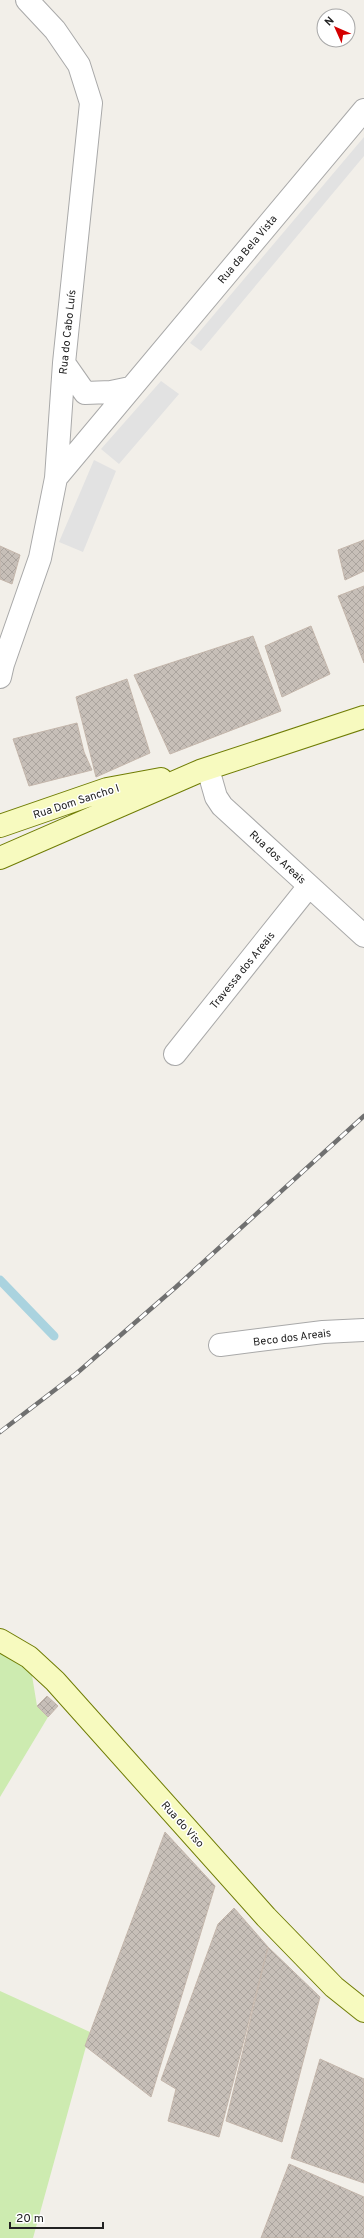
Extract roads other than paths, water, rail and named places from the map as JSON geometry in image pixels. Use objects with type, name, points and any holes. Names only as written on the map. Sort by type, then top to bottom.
[{"type":"main road","name":"Rua Dom Sancho I","points":[[4,854],[204,770],[364,717]]},
{"type":"main road","name":"Rua Dom Sancho I","points":[[2,824],[107,789],[204,770]]},
{"type":"main road","name":"Rua do Viso","points":[[0,1640],[29,1657],[55,1680],[266,1917],[334,1987],[364,2011]]},
{"type":"street","name":"Rua do Cabo Luís","points":[[0,677],[40,558],[56,478],[64,363],[91,103],[79,65],[55,30],[27,0]]},
{"type":"street","name":"Rua da Bela Vista","points":[[56,478],[364,110]]},
{"type":"street","points":[[64,363],[85,393],[111,392],[130,388]]},
{"type":"street","name":"Rua dos Areais","points":[[204,770],[222,806],[364,936]]},
{"type":"street","name":"Travessa dos Areais","points":[[175,1054],[310,886]]},
{"type":"street","name":"Beco dos Areais","points":[[220,1345],[323,1332],[364,1330]]},
{"type":"waterway","points":[[0,1280],[54,1336]]},
{"type":"railway","points":[[0,1432],[77,1373],[176,1287],[364,1116]]}]
